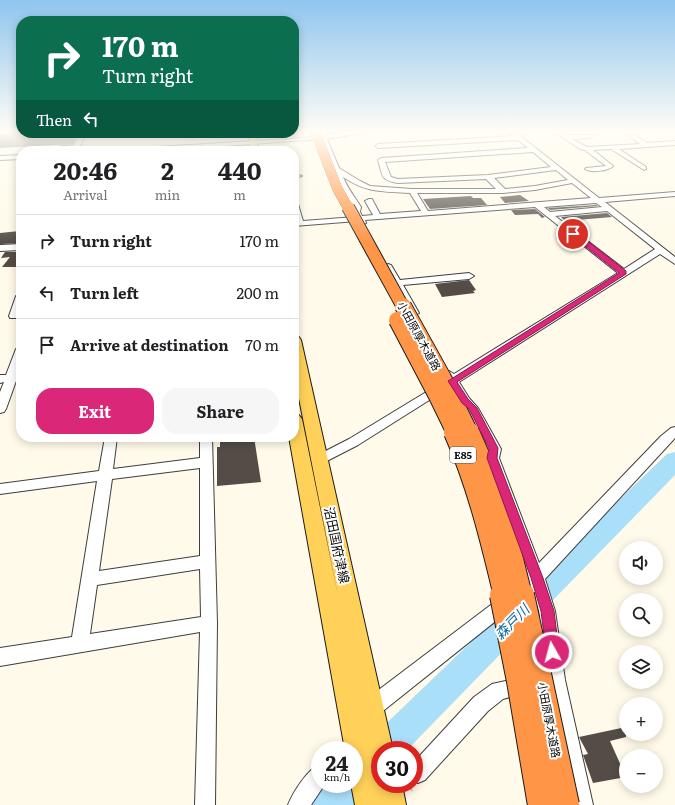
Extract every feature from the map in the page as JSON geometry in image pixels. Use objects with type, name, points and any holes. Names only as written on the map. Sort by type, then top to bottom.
[{"type":"highway","name":"小田原厚木道路","points":[[323,169],[349,231],[429,380],[452,428],[471,475],[489,535],[510,633],[541,805]]},
{"type":"highway","name":"小田原厚木道路","points":[[329,169],[337,188],[443,378],[468,429],[488,475],[507,535],[532,640],[566,805]]},
{"type":"main road","name":"沼田国府津線","points":[[299,364],[372,711],[363,742]]},
{"type":"main road","name":"沼田国府津線","points":[[299,442],[361,741]]},
{"type":"main road","name":"沼田国府津線","points":[[363,756],[368,805]]},
{"type":"main road","points":[[391,793],[393,805]]},
{"type":"street","points":[[336,169],[369,188],[412,191],[503,192],[574,181]]},
{"type":"street","points":[[336,169],[345,191],[350,194],[359,218],[452,381],[465,401],[472,408],[494,448],[492,458],[537,578],[547,611],[556,680],[583,805]]},
{"type":"street","points":[[384,169],[388,179],[406,181],[488,177],[553,169]]},
{"type":"street","points":[[558,169],[675,262]]},
{"type":"street","points":[[598,169],[591,169],[602,174]]},
{"type":"street","points":[[488,177],[503,192]]},
{"type":"street","points":[[406,181],[426,213]]},
{"type":"street","points":[[299,224],[378,216],[675,194]]},
{"type":"street","points":[[369,201],[378,216]]},
{"type":"street","points":[[537,204],[624,273]]},
{"type":"street","points":[[548,214],[609,209]]},
{"type":"street","points":[[0,248],[16,247]]},
{"type":"street","points":[[319,460],[343,448],[416,403],[426,395],[452,381],[660,250]]},
{"type":"street","points":[[397,283],[469,276]]},
{"type":"street","points":[[0,409],[16,364]]},
{"type":"street","points":[[372,711],[537,578],[672,438]]},
{"type":"street","points":[[80,644],[110,442]]},
{"type":"street","points":[[205,805],[209,623],[206,442]]},
{"type":"street","points":[[0,489],[206,462]]},
{"type":"street","points":[[90,579],[208,561]]},
{"type":"street","points":[[0,656],[209,623]]},
{"type":"street","points":[[423,768],[481,704],[499,691],[556,680]]},
{"type":"street","points":[[298,805],[311,787]]},
{"type":"building","points":[[520,195],[529,201],[505,203],[500,197]]},
{"type":"building","points":[[471,196],[473,198],[481,198],[487,205],[430,209],[423,199]]},
{"type":"building","points":[[598,206],[550,210],[548,208]]},
{"type":"building","points":[[535,209],[545,217],[542,218],[538,214],[515,215],[511,210]]},
{"type":"building","points":[[607,213],[612,217],[565,221],[561,217]]},
{"type":"building","points":[[16,231],[16,243],[0,244],[0,233]]},
{"type":"building","points":[[5,252],[16,252],[16,267],[2,267],[10,257],[1,258]]},
{"type":"building","points":[[469,280],[476,290],[473,291],[475,293],[442,297],[435,284]]},
{"type":"building","points":[[220,442],[255,442],[261,482],[217,486],[217,447],[220,447]]},
{"type":"building","points":[[619,728],[619,739],[610,741],[619,761],[619,778],[593,783],[583,755],[588,754],[579,737]]},
{"type":"waterway","name":"森戸川","points":[[392,741],[675,460]]},
{"type":"waterway","name":"森戸川","points":[[330,805],[341,793]]},
{"type":"tunnel","points":[[387,805],[398,793]]},
{"type":"route","points":[[552,652],[547,611],[537,578],[492,458],[494,448],[472,408],[465,401],[452,381],[624,273],[573,234]]}]
